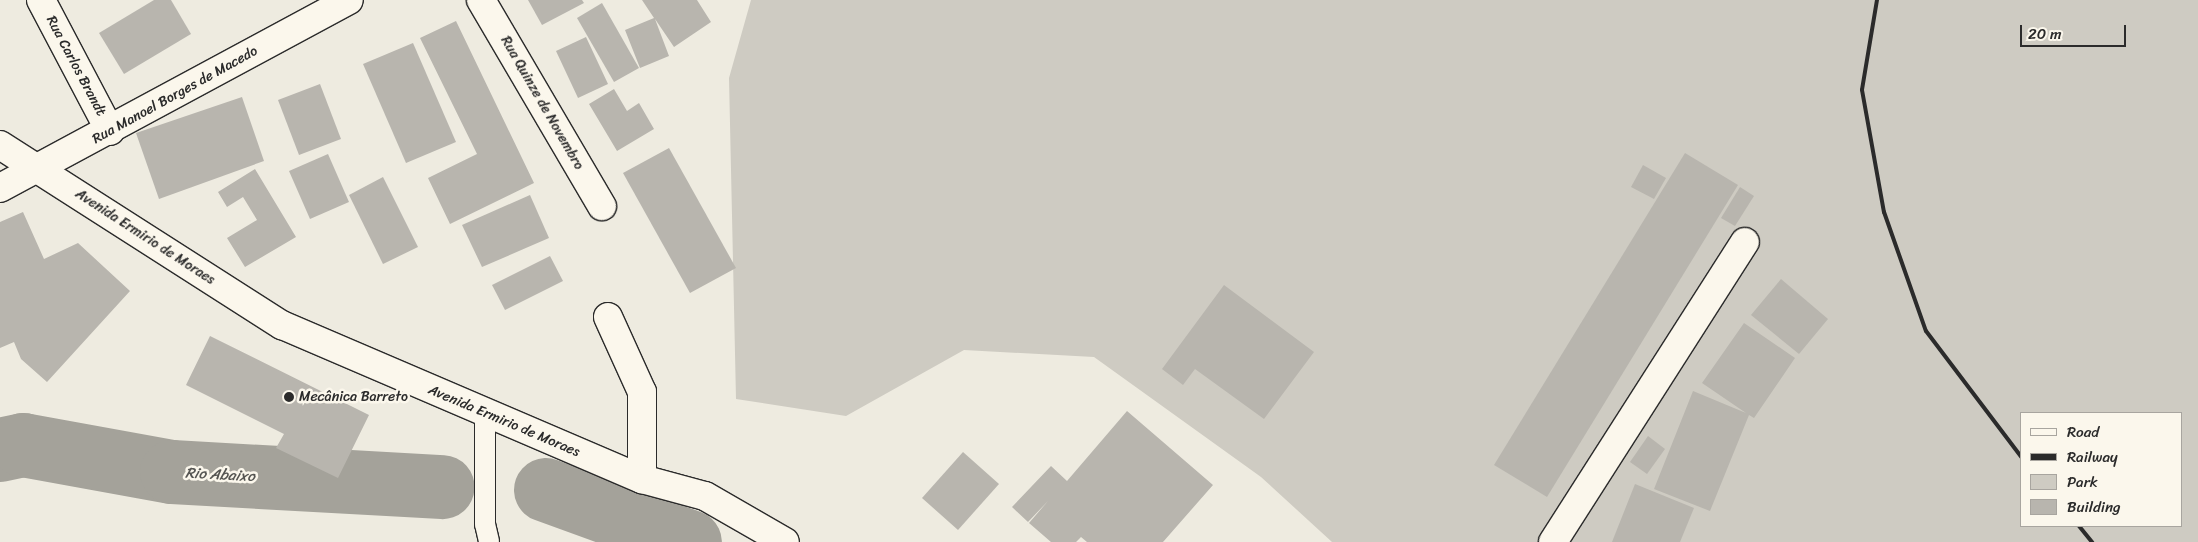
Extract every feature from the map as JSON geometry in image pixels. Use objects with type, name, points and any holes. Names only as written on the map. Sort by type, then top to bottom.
[{"type":"street","name":"Rua Carlos Brandt","points":[[41,0],[110,131]]},
{"type":"street","name":"Rua Manoel Borges de Macedo","points":[[0,188],[40,170],[349,0]]},
{"type":"street","name":"Rua Quinze de Novembro","points":[[481,0],[602,206]]},
{"type":"street","name":"Avenida Ermirio de Moraes","points":[[0,145],[282,325],[485,414],[642,479],[705,496],[785,542]]},
{"type":"street","points":[[1553,542],[1745,242]]},
{"type":"street","points":[[608,316],[642,392],[642,479]]},
{"type":"lane","points":[[485,414],[485,524],[489,542]]},
{"type":"green space","points":[[751,0],[2198,0],[2198,542],[1332,542],[1261,477],[1094,357],[964,350],[846,416],[736,399],[729,78]]},
{"type":"building","points":[[154,0],[171,0],[191,34],[124,74],[99,33]]},
{"type":"building","points":[[528,0],[582,0],[584,3],[542,25]]},
{"type":"building","points":[[642,0],[697,0],[711,22],[674,47],[655,19],[669,56],[640,68],[625,30],[654,18]]},
{"type":"building","points":[[602,3],[639,68],[614,82],[577,18]]},
{"type":"building","points":[[456,21],[534,183],[450,224],[428,178],[477,154],[420,38]]},
{"type":"building","points":[[586,37],[608,84],[578,98],[556,51]]},
{"type":"building","points":[[413,43],[456,142],[406,163],[363,64]]},
{"type":"building","points":[[320,84],[341,139],[299,155],[278,100]]},
{"type":"building","points":[[614,89],[627,111],[639,103],[654,129],[617,151],[589,104]]},
{"type":"building","points":[[242,97],[264,161],[159,199],[136,133]]},
{"type":"building","points":[[669,148],[736,268],[690,293],[623,173]]},
{"type":"building","points":[[1685,153],[1738,185],[1547,497],[1494,465]]},
{"type":"building","points":[[328,154],[349,202],[310,219],[289,171]]},
{"type":"building","points":[[1643,165],[1666,178],[1654,199],[1631,187]]},
{"type":"building","points":[[255,169],[296,237],[245,267],[227,238],[257,220],[243,197],[227,207],[218,192]]},
{"type":"building","points":[[383,177],[418,247],[383,264],[349,195]]},
{"type":"building","points":[[1740,187],[1754,196],[1735,226],[1721,218]]},
{"type":"building","points":[[530,195],[549,238],[482,267],[462,225]]},
{"type":"building","points":[[23,212],[44,259],[78,243],[130,291],[47,382],[21,359],[14,342],[0,348],[0,222]]},
{"type":"building","points":[[550,256],[563,281],[505,310],[492,285]]},
{"type":"building","points":[[1781,279],[1828,319],[1799,354],[1751,315]]},
{"type":"building","points":[[1224,285],[1314,352],[1264,419],[1195,369],[1183,385],[1162,369]]},
{"type":"building","points":[[1744,323],[1795,358],[1754,418],[1749,415],[1710,511],[1654,489],[1693,391],[1746,413],[1702,383]]},
{"type":"building","points":[[210,336],[369,415],[338,478],[276,448],[284,434],[186,385]]},
{"type":"building","points":[[1127,411],[1213,485],[1163,542],[1087,542],[1081,537],[1076,542],[1051,542],[1029,523],[1048,501],[1028,522],[1012,507],[1051,466],[1067,481]]},
{"type":"building","points":[[1648,436],[1665,449],[1647,474],[1630,462]]},
{"type":"building","points":[[963,452],[999,484],[958,530],[922,498]]},
{"type":"building","points":[[1635,484],[1694,508],[1680,542],[1612,542]]},
{"type":"waterway","name":"Rio Abaixo","points":[[0,450],[23,445],[172,472],[443,487]]},
{"type":"waterway","name":"Rio Abaixo","points":[[546,490],[690,542]]},
{"type":"railway","points":[[1877,0],[1862,90],[1884,212],[1926,331],[2020,455]]},
{"type":"railway","points":[[2080,527],[2092,542]]},
{"type":"place","name":"Mecânica Barreto","points":[[289,397]]}]
